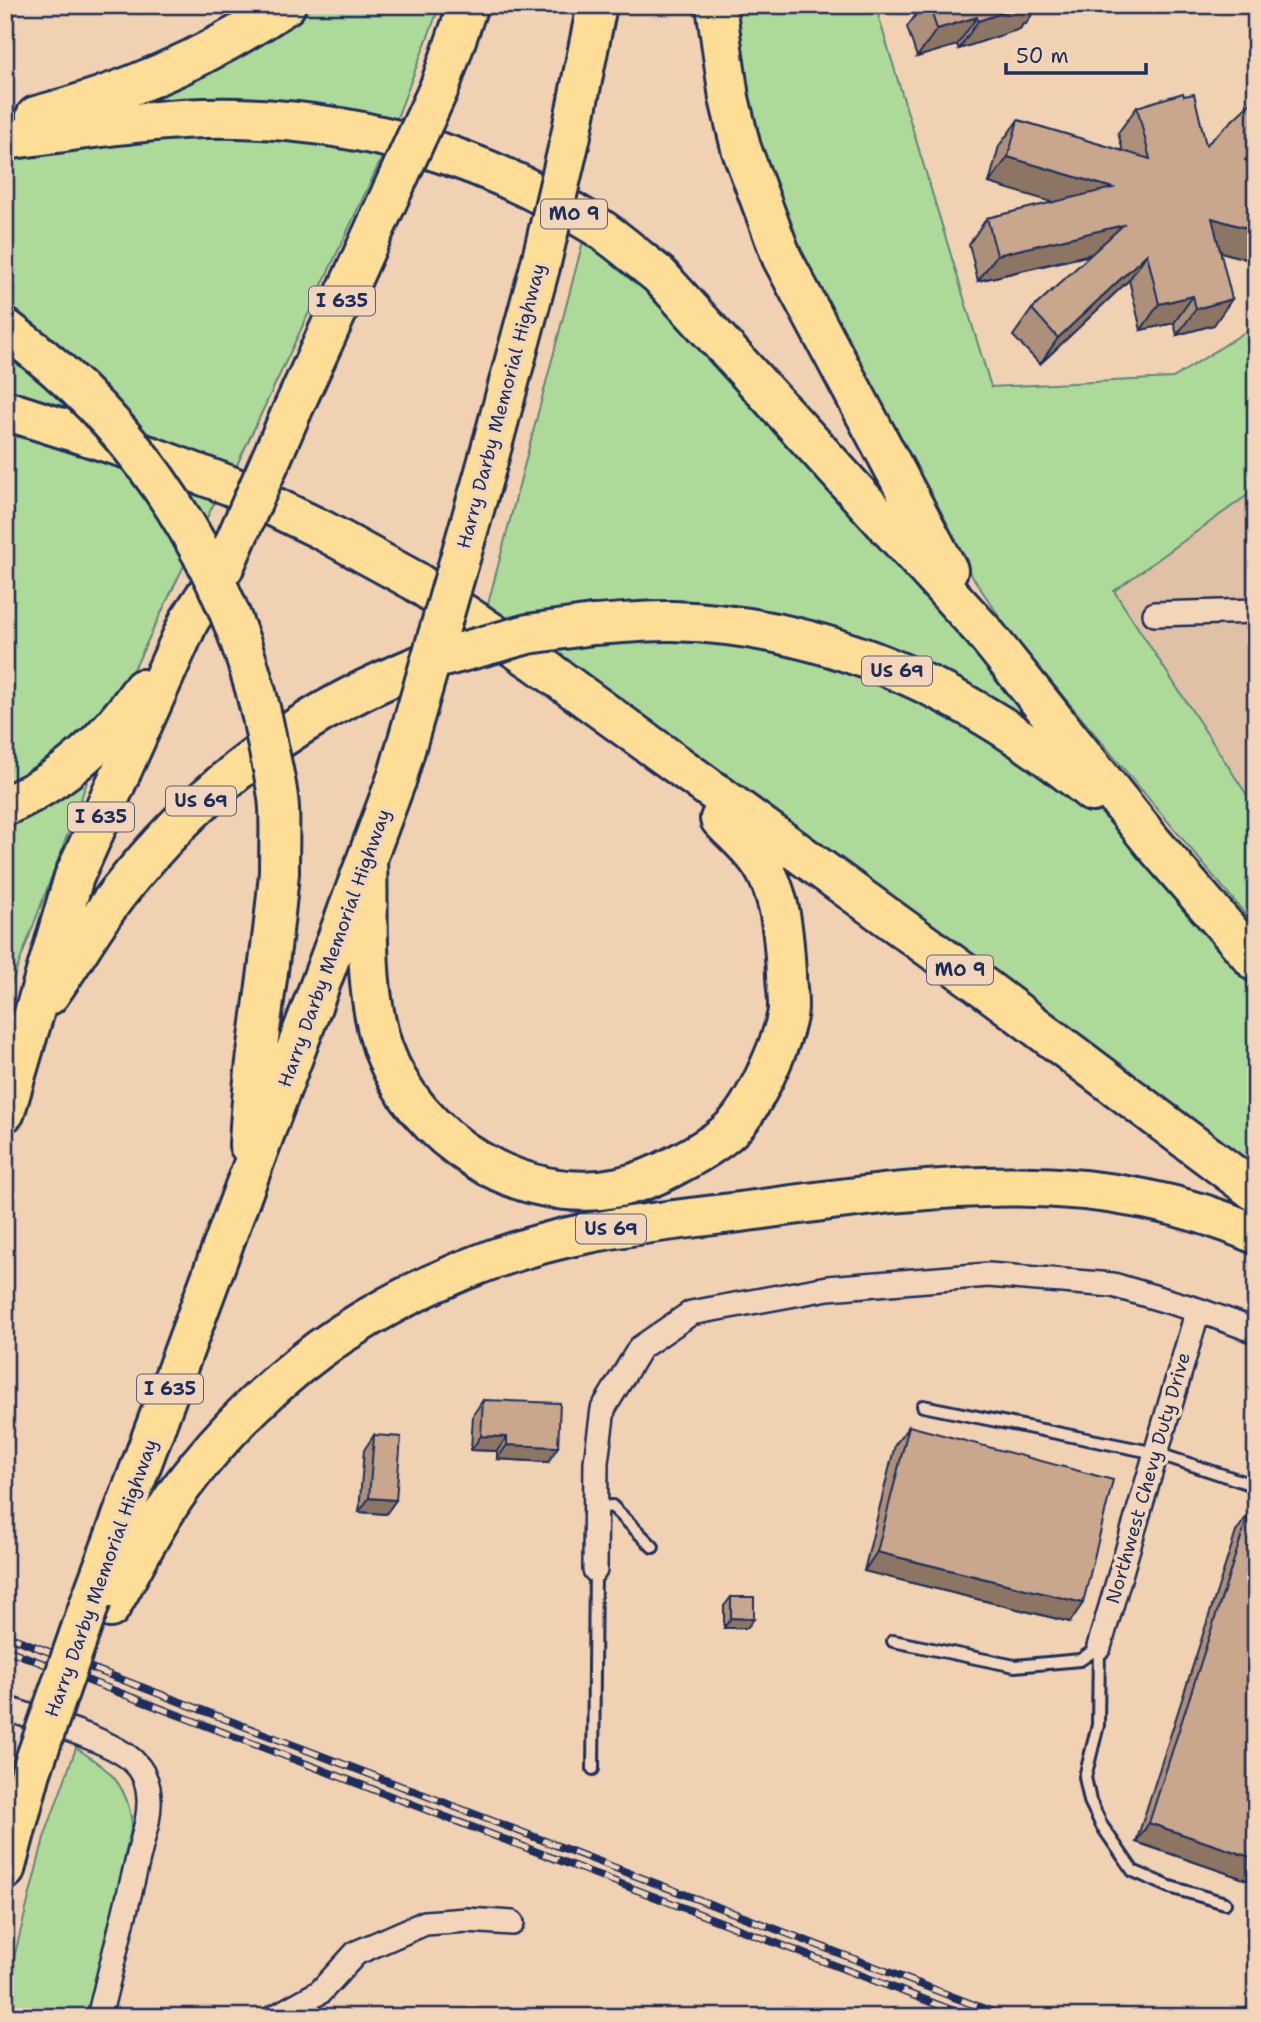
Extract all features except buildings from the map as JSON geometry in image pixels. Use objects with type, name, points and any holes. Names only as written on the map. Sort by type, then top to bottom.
[{"type":"highway","points":[[5,123],[75,106],[136,85],[195,59],[286,5]]},
{"type":"highway","name":"I 635","points":[[5,1112],[74,877],[189,621],[224,567],[440,86],[468,5]]},
{"type":"highway","name":"Harry Darby Memorial Highway","points":[[5,1870],[31,1772],[61,1691],[100,1604],[248,1178],[397,778],[486,468],[540,267],[570,140],[597,5]]},
{"type":"highway","points":[[716,5],[729,98],[741,148],[782,258],[923,526],[984,632]]},
{"type":"highway","name":"MO 9","points":[[5,140],[128,124],[238,118],[369,131],[475,163],[597,226],[659,275],[984,632],[1153,843],[1256,961]]},
{"type":"highway","points":[[20,340],[102,413],[161,485],[186,524],[224,597],[258,694],[279,807],[278,872],[274,948],[252,1078],[248,1178]]},
{"type":"highway","name":"MO 9","points":[[9,411],[231,486],[322,530],[415,581],[537,663],[974,980],[1256,1192]]},
{"type":"highway","points":[[5,806],[50,783],[99,743],[127,711],[189,621]]},
{"type":"highway","name":"US 69","points":[[32,1020],[117,895],[210,792],[265,749],[330,707],[387,677],[436,659],[528,635],[593,625],[672,621],[734,628],[812,642],[884,665],[981,711],[1032,745],[1153,843]]},
{"type":"highway","points":[[367,859],[371,990],[375,1020],[397,1077],[433,1125],[481,1162],[538,1184],[568,1189],[618,1188],[659,1174],[697,1155],[735,1125],[773,1060],[788,1014],[784,935],[776,899],[758,859],[659,754]]},
{"type":"highway","name":"US 69","points":[[100,1604],[179,1490],[248,1413],[292,1371],[341,1335],[405,1297],[462,1271],[526,1248],[607,1230],[921,1188],[977,1185],[1029,1185],[1122,1194],[1208,1216],[1256,1234]]},
{"type":"street","points":[[1155,614],[1256,611]]},
{"type":"street","points":[[595,1570],[596,1462],[603,1409],[640,1348],[691,1313],[828,1288],[988,1275],[1113,1285],[1198,1310],[1256,1331]]},
{"type":"street","name":"Northwest Chevy Duty Drive","points":[[1099,1647],[1198,1310]]},
{"type":"street","points":[[5,1708],[107,1746],[134,1762],[150,1793],[147,1822],[99,2017]]},
{"type":"street","points":[[275,2017],[320,1992],[356,1953],[425,1923],[467,1920],[512,1923]]},
{"type":"lane","points":[[923,1406],[1156,1453],[1256,1486]]},
{"type":"lane","points":[[596,1508],[612,1506],[653,1548]]},
{"type":"lane","points":[[593,1769],[595,1570]]},
{"type":"lane","points":[[893,1641],[1016,1666],[1080,1660],[1099,1647]]},
{"type":"lane","points":[[1099,1647],[1098,1725],[1085,1777],[1090,1801],[1102,1826],[1133,1871],[1170,1887],[1226,1903]]},
{"type":"shaded area","points":[[1256,489],[1256,809],[1114,591]]},
{"type":"green space","points":[[304,5],[440,5],[395,123],[132,110],[116,99]]},
{"type":"green space","points":[[723,5],[875,5],[991,387],[1173,378],[1256,325],[1256,489],[1114,591],[1256,809],[1256,927],[1012,635],[957,554],[785,245]]},
{"type":"green space","points":[[200,128],[388,145],[236,467],[65,409],[5,394],[5,150]]},
{"type":"green space","points":[[586,230],[628,259],[684,313],[1030,710],[1028,718],[954,677],[890,651],[824,630],[755,616],[687,610],[650,610],[539,620],[533,623],[551,643],[600,634],[700,634],[803,652],[928,694],[1016,744],[1096,808],[1131,844],[1256,993],[1256,1174],[488,604]]},
{"type":"green space","points":[[5,434],[80,452],[215,501],[138,661],[96,727],[5,796]]},
{"type":"green space","points":[[92,769],[5,1001],[5,822]]},
{"type":"green space","points":[[76,1748],[107,1770],[121,1787],[132,1824],[89,2017],[5,2017],[5,1993],[44,1838]]},
{"type":"railway","points":[[5,1635],[1006,2017]]},
{"type":"railway","points":[[5,1649],[970,2017]]}]
